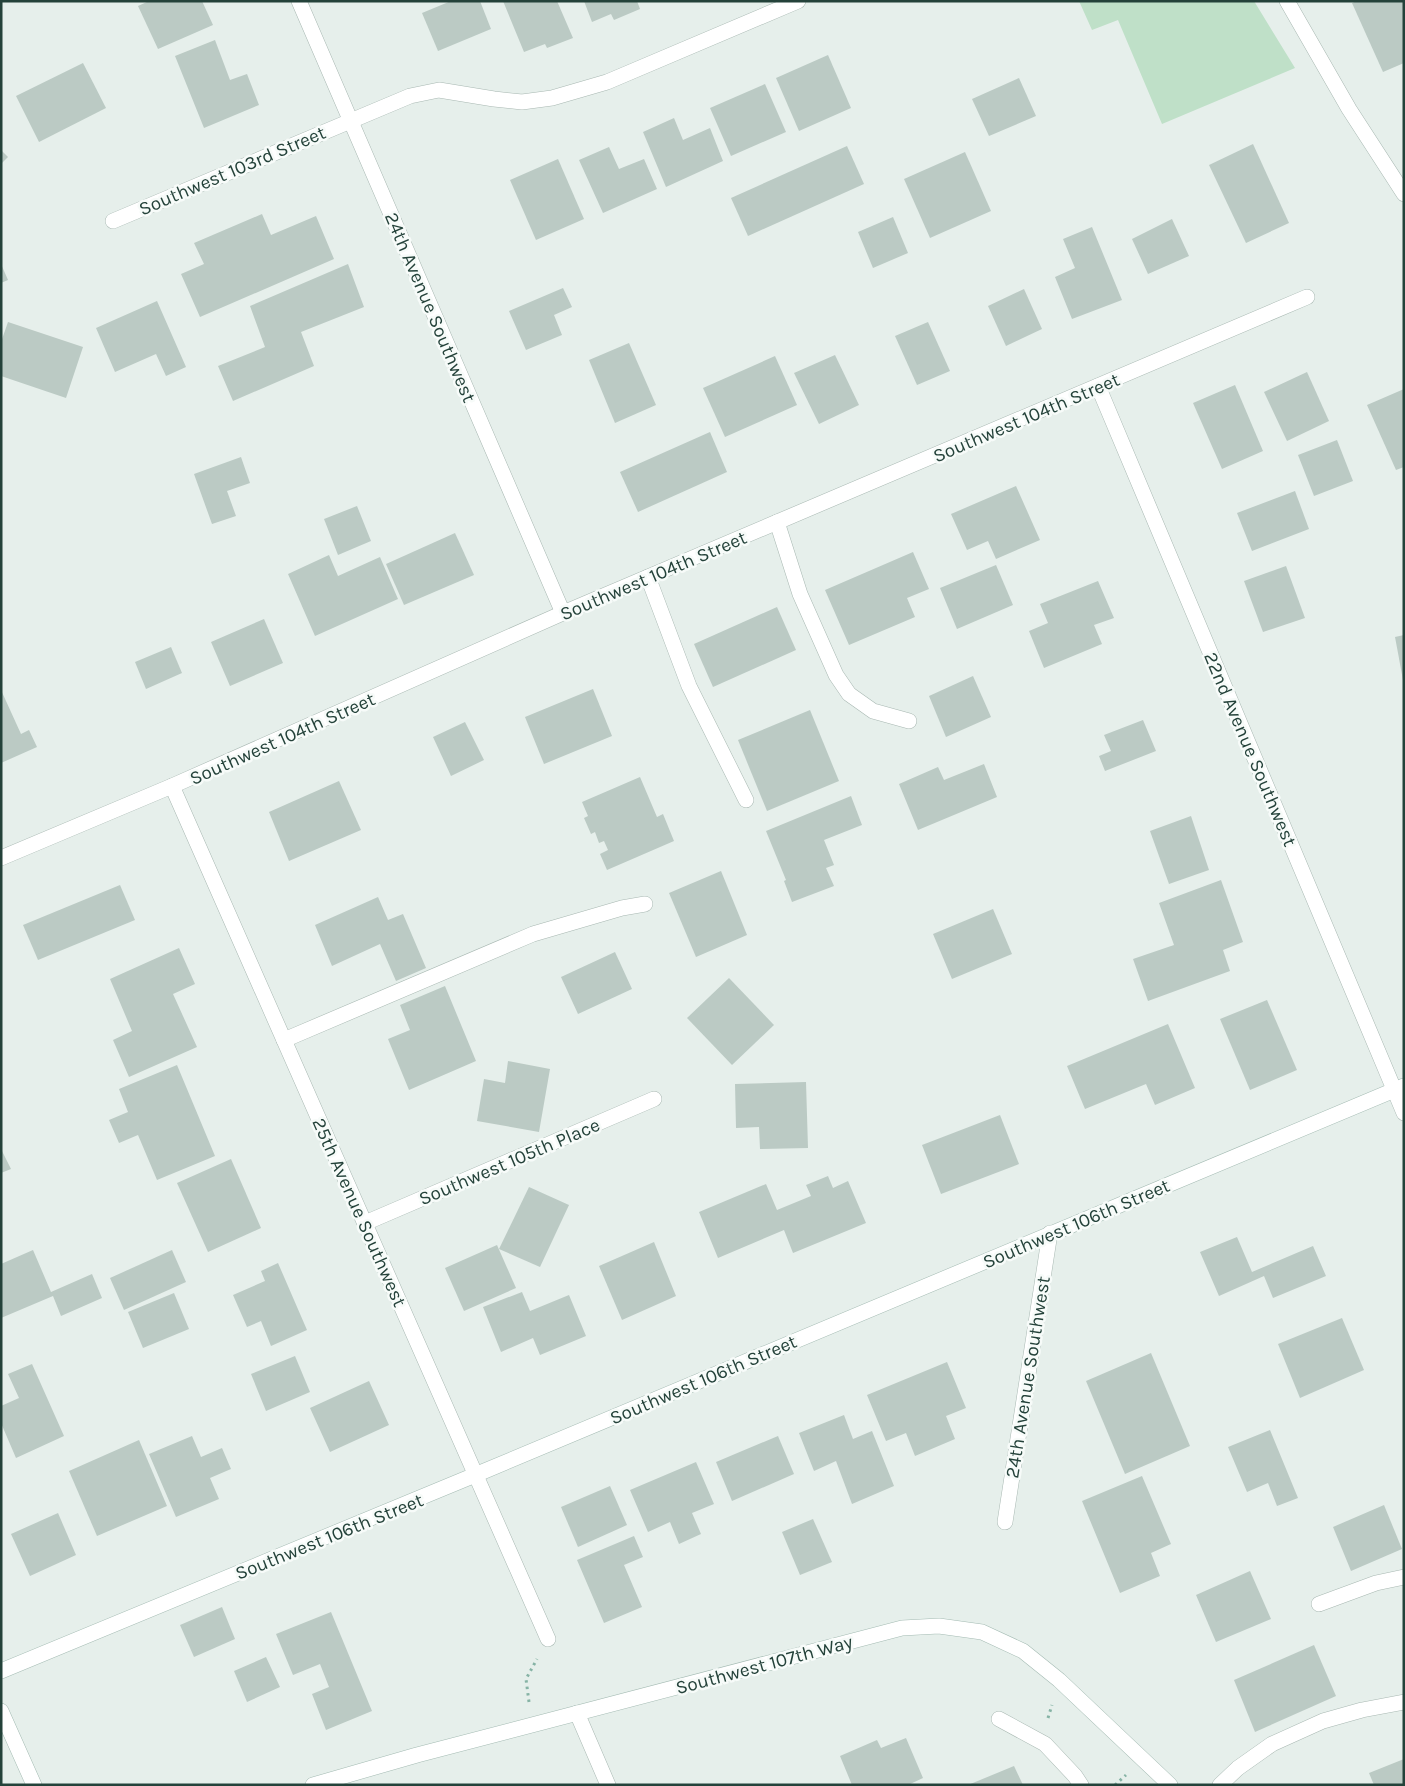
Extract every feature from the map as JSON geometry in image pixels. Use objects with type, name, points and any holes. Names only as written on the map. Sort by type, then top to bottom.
[{"type":"street","name":"24th Avenue Southwest","points":[[299,1],[563,613]]},
{"type":"street","name":"Southwest 103rd Street","points":[[113,221],[410,96],[439,90],[522,102],[552,98],[607,82],[798,1]]},
{"type":"street","points":[[1287,1],[1349,109],[1404,194]]},
{"type":"street","name":"Southwest 104th Street","points":[[1,858],[172,786],[563,613],[1307,297]]},
{"type":"street","name":"22nd Avenue Southwest","points":[[1098,386],[1399,1088],[1404,1113]]},
{"type":"street","points":[[777,522],[800,594],[836,675],[849,694],[873,711],[908,721]]},
{"type":"street","points":[[648,577],[689,686],[746,800]]},
{"type":"street","name":"25th Avenue Southwest","points":[[172,786],[548,1639]]},
{"type":"street","points":[[284,1040],[533,934],[622,908],[645,904]]},
{"type":"street","name":"Southwest 106th Street","points":[[1,1671],[475,1475],[1399,1088]]},
{"type":"street","name":"Southwest 105th Place","points":[[364,1223],[654,1099]]},
{"type":"street","name":"24th Avenue Southwest","points":[[1005,1522],[1050,1233]]},
{"type":"street","points":[[1319,1604],[1376,1583],[1404,1577]]},
{"type":"street","name":"Southwest 107th Way","points":[[313,1785],[531,1725],[902,1628],[939,1626],[982,1632],[1023,1652],[1059,1680],[1170,1785]]},
{"type":"street","points":[[1220,1785],[1238,1768],[1272,1744],[1324,1721],[1362,1710],[1404,1702]]},
{"type":"street","points":[[1,1711],[34,1785]]},
{"type":"street","points":[[577,1713],[608,1785]]},
{"type":"street","points":[[999,1719],[1044,1744],[1075,1776],[1081,1785]]},
{"type":"path","points":[[531,1725],[526,1678],[548,1639]]},
{"type":"path","points":[[1044,1744],[1046,1724],[1059,1680]]},
{"type":"green space","points":[[1079,1],[1254,1],[1295,68],[1162,124],[1118,20],[1092,30]]},
{"type":"building","points":[[149,1],[202,1],[213,25],[158,49],[138,6]]},
{"type":"building","points":[[451,1],[480,1],[491,29],[438,51],[422,13]]},
{"type":"building","points":[[503,1],[557,1],[573,38],[547,48],[545,44],[524,52]]},
{"type":"building","points":[[584,1],[637,1],[640,9],[614,20],[611,14],[592,22]]},
{"type":"building","points":[[1357,1],[1404,1],[1404,63],[1383,72],[1352,3]]},
{"type":"building","points":[[215,40],[230,80],[247,74],[259,105],[204,128],[175,56]]},
{"type":"building","points":[[828,55],[851,108],[799,131],[776,78]]},
{"type":"building","points":[[83,63],[106,108],[39,142],[16,96]]},
{"type":"building","points":[[1019,78],[1036,116],[989,136],[972,99]]},
{"type":"building","points":[[765,84],[786,132],[731,156],[710,108]]},
{"type":"building","points":[[674,118],[683,140],[710,128],[723,161],[666,187],[643,132]]},
{"type":"building","points":[[1253,144],[1289,223],[1246,243],[1209,165]]},
{"type":"building","points":[[847,146],[864,184],[748,236],[731,198]]},
{"type":"building","points":[[609,147],[619,169],[644,159],[657,189],[603,213],[579,160]]},
{"type":"building","points":[[1,150],[8,157],[1,164]]},
{"type":"building","points":[[965,152],[991,211],[930,238],[904,179]]},
{"type":"building","points":[[558,159],[584,219],[536,240],[510,180]]},
{"type":"building","points":[[262,214],[271,235],[316,216],[334,259],[200,317],[181,274],[204,264],[194,243]]},
{"type":"building","points":[[893,217],[908,253],[873,268],[858,232]]},
{"type":"building","points":[[1172,219],[1189,256],[1148,274],[1132,239]]},
{"type":"building","points":[[1092,227],[1122,300],[1072,319],[1055,277],[1075,268],[1063,239]]},
{"type":"building","points":[[1,264],[8,280],[1,283]]},
{"type":"building","points":[[348,264],[364,307],[301,332],[314,366],[233,401],[218,366],[265,347],[250,306]]},
{"type":"building","points":[[563,288],[572,307],[554,315],[562,335],[526,350],[509,311]]},
{"type":"building","points":[[1024,289],[1042,329],[1006,346],[988,306]]},
{"type":"building","points":[[157,301],[186,367],[166,376],[156,354],[115,372],[96,328]]},
{"type":"building","points":[[8,322],[83,347],[66,398],[1,376],[1,342]]},
{"type":"building","points":[[928,322],[950,371],[917,385],[895,336]]},
{"type":"building","points":[[629,343],[656,405],[615,423],[589,360]]},
{"type":"building","points":[[835,355],[859,405],[819,424],[794,373]]},
{"type":"building","points":[[775,356],[797,405],[725,437],[703,388]]},
{"type":"building","points":[[1307,372],[1329,421],[1287,441],[1264,392]]},
{"type":"building","points":[[1235,385],[1263,451],[1222,469],[1193,403]]},
{"type":"building","points":[[1404,389],[1404,467],[1396,470],[1367,405]]},
{"type":"building","points":[[710,432],[727,472],[638,512],[620,472]]},
{"type":"building","points":[[1337,440],[1353,481],[1314,496],[1298,455]]},
{"type":"building","points":[[241,457],[250,483],[227,491],[236,516],[212,524],[194,474]]},
{"type":"building","points":[[1016,486],[1040,540],[996,559],[988,541],[967,550],[951,514]]},
{"type":"building","points":[[1295,491],[1309,529],[1252,551],[1237,513]]},
{"type":"building","points":[[357,506],[371,541],[338,555],[324,519]]},
{"type":"building","points":[[455,533],[474,575],[404,605],[386,564]]},
{"type":"building","points":[[913,552],[929,589],[907,598],[915,617],[849,645],[825,590]]},
{"type":"building","points":[[329,555],[338,576],[380,557],[398,599],[315,636],[288,574]]},
{"type":"building","points":[[996,565],[1013,605],[957,629],[940,588]]},
{"type":"building","points":[[1286,566],[1305,618],[1263,632],[1244,581]]},
{"type":"building","points":[[1098,581],[1114,618],[1094,625],[1102,644],[1044,668],[1029,631],[1048,623],[1040,604]]},
{"type":"building","points":[[777,607],[796,650],[713,687],[694,644]]},
{"type":"building","points":[[264,619],[283,663],[230,686],[211,642]]},
{"type":"building","points":[[1404,635],[1404,680],[1403,680],[1395,637]]},
{"type":"building","points":[[171,647],[182,673],[146,689],[135,662]]},
{"type":"building","points":[[973,676],[991,717],[946,737],[929,696]]},
{"type":"building","points":[[593,689],[612,736],[544,764],[525,717]]},
{"type":"building","points":[[1,690],[21,734],[29,730],[37,747],[1,763]]},
{"type":"building","points":[[810,710],[839,781],[767,811],[738,740]]},
{"type":"building","points":[[1143,720],[1156,751],[1105,771],[1099,756],[1111,751],[1104,735]]},
{"type":"building","points":[[465,722],[484,760],[451,776],[433,737]]},
{"type":"building","points":[[984,764],[997,797],[918,830],[899,784],[938,767],[944,780]]},
{"type":"building","points":[[640,777],[657,817],[663,814],[674,841],[607,870],[600,854],[608,850],[604,841],[599,843],[595,832],[591,834],[584,818],[588,816],[582,802]]},
{"type":"building","points":[[339,781],[361,830],[289,861],[269,812]]},
{"type":"building","points":[[851,796],[862,825],[824,840],[834,865],[826,868],[834,886],[792,902],[784,881],[786,880],[766,831]]},
{"type":"building","points":[[1191,816],[1209,870],[1169,884],[1150,831]]},
{"type":"building","points":[[721,871],[747,935],[696,957],[669,893]]},
{"type":"building","points":[[1221,880],[1243,942],[1223,950],[1230,971],[1148,1001],[1133,959],[1174,945],[1159,903]]},
{"type":"building","points":[[120,885],[135,920],[38,960],[23,925]]},
{"type":"building","points":[[378,897],[388,920],[403,914],[426,968],[396,981],[380,944],[332,966],[315,925]]},
{"type":"building","points":[[993,909],[1012,954],[952,979],[933,934]]},
{"type":"building","points":[[179,948],[195,984],[173,994],[197,1047],[129,1077],[113,1040],[132,1031],[110,979]]},
{"type":"building","points":[[615,952],[632,989],[578,1014],[561,977]]},
{"type":"building","points":[[729,978],[774,1025],[732,1065],[687,1018]]},
{"type":"building","points":[[445,986],[476,1061],[409,1090],[388,1039],[410,1030],[400,1005]]},
{"type":"building","points":[[1267,1000],[1297,1070],[1250,1090],[1220,1019]]},
{"type":"building","points":[[1168,1024],[1195,1088],[1155,1105],[1146,1084],[1085,1109],[1067,1066]]},
{"type":"building","points":[[508,1061],[550,1069],[539,1132],[477,1121],[484,1079],[505,1083]]},
{"type":"building","points":[[177,1065],[215,1156],[157,1180],[138,1135],[119,1143],[109,1120],[128,1112],[119,1089]]},
{"type":"building","points":[[806,1082],[808,1148],[760,1149],[759,1127],[736,1128],[735,1084]]},
{"type":"building","points":[[1000,1115],[1019,1164],[941,1194],[922,1145]]},
{"type":"building","points":[[1,1149],[11,1169],[1,1173]]},
{"type":"building","points":[[231,1159],[261,1228],[208,1252],[177,1183]]},
{"type":"building","points":[[828,1176],[833,1188],[848,1181],[866,1223],[793,1253],[784,1230],[718,1258],[699,1212],[766,1184],[777,1210],[811,1196],[806,1185]]},
{"type":"building","points":[[529,1187],[569,1205],[540,1267],[499,1249]]},
{"type":"building","points":[[1237,1237],[1252,1272],[1313,1246],[1326,1276],[1273,1298],[1264,1276],[1219,1296],[1200,1252]]},
{"type":"building","points":[[654,1242],[676,1296],[622,1320],[599,1266]]},
{"type":"building","points":[[497,1245],[516,1288],[464,1311],[445,1268]]},
{"type":"building","points":[[33,1250],[51,1292],[92,1274],[102,1298],[61,1316],[53,1296],[1,1318],[1,1264]]},
{"type":"building","points":[[172,1250],[186,1282],[124,1310],[110,1278]]},
{"type":"building","points":[[278,1263],[307,1330],[271,1346],[261,1321],[247,1327],[233,1295],[265,1281],[261,1271]]},
{"type":"building","points":[[522,1292],[530,1311],[569,1295],[586,1336],[540,1355],[533,1338],[501,1352],[483,1307]]},
{"type":"building","points":[[174,1293],[189,1329],[143,1348],[128,1312]]},
{"type":"building","points":[[1342,1318],[1364,1370],[1300,1398],[1278,1344]]},
{"type":"building","points":[[1151,1353],[1190,1446],[1125,1474],[1086,1381]]},
{"type":"building","points":[[295,1356],[310,1392],[266,1411],[251,1374]]},
{"type":"building","points":[[947,1362],[966,1408],[946,1416],[955,1439],[915,1456],[906,1433],[886,1441],[867,1395]]},
{"type":"building","points":[[32,1364],[64,1436],[16,1458],[1,1423],[1,1406],[19,1398],[8,1374]]},
{"type":"building","points":[[369,1381],[389,1425],[330,1452],[310,1408]]},
{"type":"building","points":[[844,1415],[853,1439],[872,1431],[894,1486],[852,1504],[836,1461],[814,1471],[799,1433]]},
{"type":"building","points":[[1270,1430],[1298,1498],[1277,1506],[1268,1483],[1247,1492],[1228,1447]]},
{"type":"building","points":[[192,1436],[201,1457],[222,1448],[231,1469],[210,1478],[219,1499],[176,1517],[149,1454]]},
{"type":"building","points":[[778,1436],[794,1474],[732,1501],[716,1462]]},
{"type":"building","points":[[139,1440],[167,1506],[97,1536],[69,1471]]},
{"type":"building","points":[[696,1462],[714,1504],[692,1513],[701,1534],[679,1544],[670,1522],[648,1532],[630,1490]]},
{"type":"building","points":[[1142,1476],[1171,1544],[1151,1553],[1160,1576],[1120,1593],[1082,1501]]},
{"type":"building","points":[[610,1486],[627,1525],[578,1547],[561,1507]]},
{"type":"building","points":[[1384,1505],[1402,1549],[1351,1571],[1333,1527]]},
{"type":"building","points":[[58,1513],[76,1555],[30,1576],[11,1534]]},
{"type":"building","points":[[813,1519],[832,1562],[800,1575],[782,1532]]},
{"type":"building","points":[[634,1536],[643,1557],[624,1565],[642,1607],[604,1623],[577,1560]]},
{"type":"building","points":[[1250,1571],[1271,1619],[1216,1642],[1196,1595]]},
{"type":"building","points":[[222,1607],[235,1639],[194,1657],[180,1625]]},
{"type":"building","points":[[331,1612],[372,1711],[326,1730],[312,1694],[329,1687],[320,1664],[293,1675],[276,1634]]},
{"type":"building","points":[[1314,1645],[1336,1696],[1255,1732],[1234,1680]]},
{"type":"building","points":[[266,1657],[280,1687],[247,1702],[234,1671]]},
{"type":"building","points":[[906,1738],[923,1778],[908,1785],[852,1785],[840,1756],[877,1740],[881,1748]]},
{"type":"building","points":[[1404,1759],[1404,1785],[1374,1785],[1369,1773]]},
{"type":"building","points":[[1014,1766],[1023,1785],[968,1785]]}]
